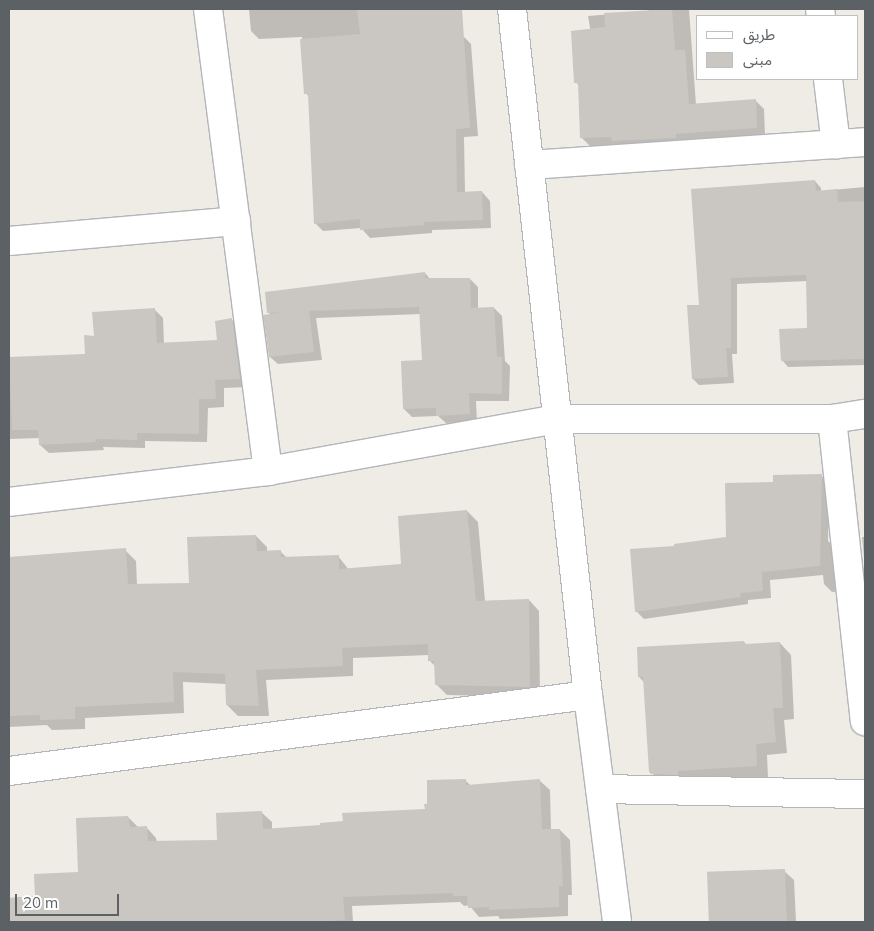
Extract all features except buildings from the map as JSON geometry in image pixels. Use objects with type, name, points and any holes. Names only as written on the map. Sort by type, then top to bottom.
[{"type":"street","points":[[208,9],[268,471]]},
{"type":"street","points":[[512,9],[588,695],[617,922]]},
{"type":"street","points":[[828,80],[836,145]]},
{"type":"street","points":[[529,165],[865,142]]},
{"type":"street","points":[[9,241],[236,221]]},
{"type":"street","points":[[9,502],[268,471],[557,419],[832,419],[865,414]]},
{"type":"street","points":[[832,419],[865,721]]},
{"type":"street","points":[[9,772],[588,695]]},
{"type":"street","points":[[600,789],[865,794]]}]
